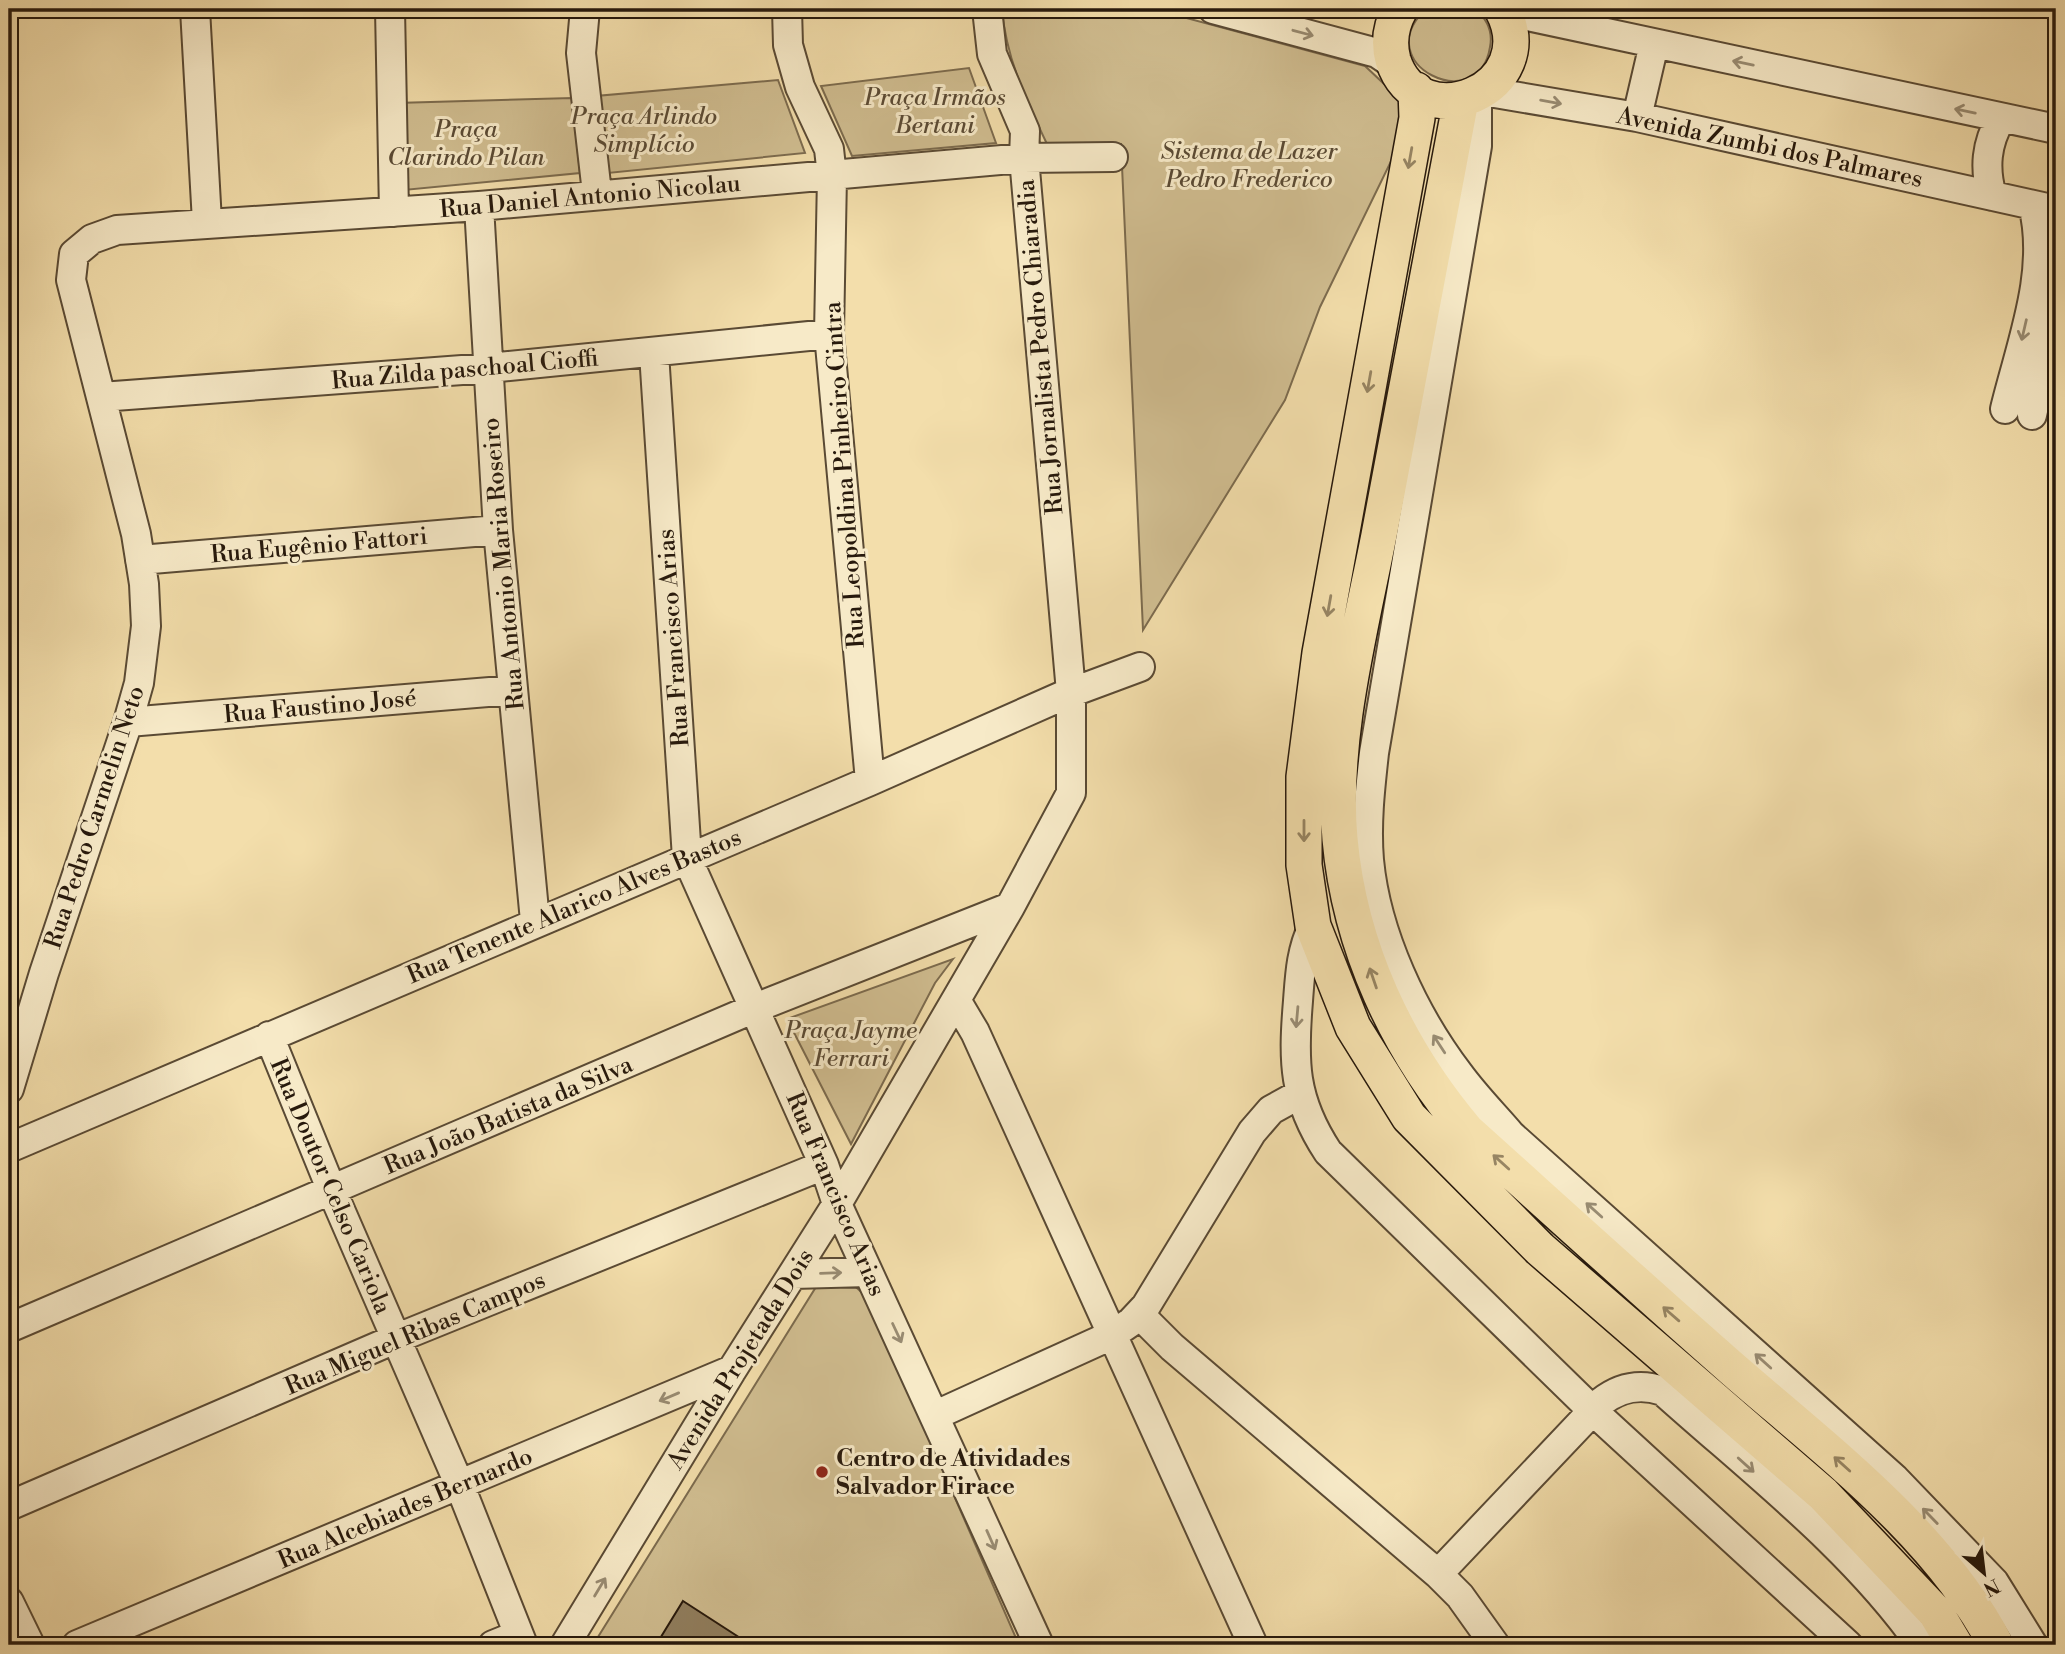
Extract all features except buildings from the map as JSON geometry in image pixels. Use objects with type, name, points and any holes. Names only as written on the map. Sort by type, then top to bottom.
[{"type":"main road","points":[[1400,9],[1390,35],[1417,118],[1320,653],[1304,777],[1304,865],[1312,926],[1353,1027],[1409,1117],[1540,1250],[1823,1494],[1936,1613],[1955,1645]]},
{"type":"main road","points":[[1406,78],[1437,99],[1474,96],[1500,75],[1507,62],[1511,33],[1503,10]]},
{"type":"main road","points":[[1474,96],[1358,642],[1341,761],[1340,839],[1353,921],[1379,995],[1432,1090],[1467,1131],[1848,1469],[1939,1559],[1985,1624],[1996,1645]]},
{"type":"street","points":[[194,9],[207,222]]},
{"type":"street","points":[[390,9],[394,212]]},
{"type":"street","points":[[584,9],[581,53],[597,194]]},
{"type":"street","name":"Rua Leopoldina Pinheiro Cintra","points":[[787,9],[788,45],[800,87],[829,149],[832,176],[829,334],[870,781]]},
{"type":"street","name":"Rua Jornalista Pedro Chiaradia","points":[[987,9],[986,25],[992,54],[1025,131],[1024,158],[1070,692]]},
{"type":"street","points":[[1213,9],[1377,53],[1406,78]]},
{"type":"street","points":[[1503,10],[2056,129]]},
{"type":"street","points":[[1637,117],[1654,44]]},
{"type":"street","points":[[1474,96],[1476,146],[1374,753],[1368,816],[1369,860],[1393,955],[1425,1022],[1452,1063],[1511,1135],[1895,1479],[1994,1582],[2033,1645]]},
{"type":"street","name":"Avenida Zumbi dos Palmares","points":[[1474,96],[1637,117],[2044,208]]},
{"type":"street","points":[[1992,196],[1987,174],[1987,152],[2001,118]]},
{"type":"street","name":"Rua Daniel Antonio Nicolau","points":[[74,254],[92,239],[117,229],[479,206],[1024,158],[1113,157]]},
{"type":"street","name":"Rua Antonio Maria Roseiro","points":[[479,206],[498,530],[535,921]]},
{"type":"street","points":[[2044,208],[2038,232],[2048,266],[2019,412],[2056,309]]},
{"type":"street","name":"Rua Pedro Carmelin Neto","points":[[9,1089],[44,973],[128,722],[139,683],[146,626],[140,560],[71,280],[74,254]]},
{"type":"street","name":"Rua Zilda paschoal Cioffi","points":[[101,397],[654,354],[829,334]]},
{"type":"street","name":"Rua Francisco Arias","points":[[654,354],[687,858],[824,1166],[837,1204],[936,1415],[1039,1645]]},
{"type":"street","name":"Rua Eugênio Fattori","points":[[140,560],[498,530]]},
{"type":"street","name":"Rua Tenente Alarico Alves Bastos","points":[[9,1148],[535,921],[870,781],[1070,692],[1140,667]]},
{"type":"street","name":"Rua Faustino José","points":[[128,722],[513,690]]},
{"type":"street","name":"Avenida Projetada Dois","points":[[565,1645],[732,1370],[837,1204],[1010,907],[1071,793],[1070,692]]},
{"type":"street","name":"Rua João Batista da Silva","points":[[9,1328],[755,1008],[1010,907]]},
{"type":"street","points":[[1312,926],[1303,948],[1293,1053],[1300,1094],[1316,1133],[1342,1168],[1593,1411],[1847,1645]]},
{"type":"street","points":[[956,1000],[975,1031],[1253,1645]]},
{"type":"street","name":"Rua Doutor Celso Cariola","points":[[269,1036],[332,1191],[460,1486],[512,1642]]},
{"type":"street","points":[[936,1415],[1112,1335],[1139,1314],[1252,1132],[1271,1110],[1300,1094]]},
{"type":"street","name":"Rua Miguel Ribas Campos","points":[[9,1506],[396,1339],[824,1166]]},
{"type":"street","points":[[793,1274],[869,1272]]},
{"type":"street","points":[[1139,1314],[1172,1347],[1438,1574],[1460,1596],[1495,1645]]},
{"type":"street","points":[[1675,1369],[1720,1442]]},
{"type":"street","name":"Rua Alcebiades Bernardo","points":[[77,1645],[732,1370]]},
{"type":"street","points":[[1438,1574],[1611,1394],[1622,1389],[1654,1388],[1663,1391],[1828,1539],[1887,1602],[1921,1645]]},
{"type":"street","points":[[1828,1539],[1860,1554],[1885,1559]]},
{"type":"street","points":[[9,1602],[30,1645]]},
{"type":"green space","name":"Sistema de Lazer Pedro Frederico","points":[[1002,9],[1153,9],[1365,66],[1400,99],[1397,149],[1320,307],[1285,400],[1143,630],[1121,144],[1047,144],[1012,62]]},
{"type":"green space","points":[[1426,9],[1475,9],[1479,13],[1486,21],[1491,36],[1482,68],[1467,79],[1449,81],[1432,75],[1417,64],[1410,48],[1411,29]]},
{"type":"green space","name":"Praça Irmãos Bertani","points":[[969,68],[996,143],[852,156],[821,86]]},
{"type":"green space","name":"Praça Arlindo Simplício","points":[[778,80],[805,153],[608,173],[596,96]]},
{"type":"green space","name":"Praça Clarindo Pilan","points":[[572,98],[580,173],[404,190],[396,103]]},
{"type":"green space","name":"Praça Jayme Ferrari","points":[[953,959],[935,983],[851,1144],[787,1019]]},
{"type":"green space","name":"Centro de Atividades Salvador Firace","points":[[848,1280],[868,1298],[1019,1645],[593,1645],[816,1287]]},
{"type":"place","name":"Centro de Atividades Salvador Firace","points":[[822,1472]]}]
